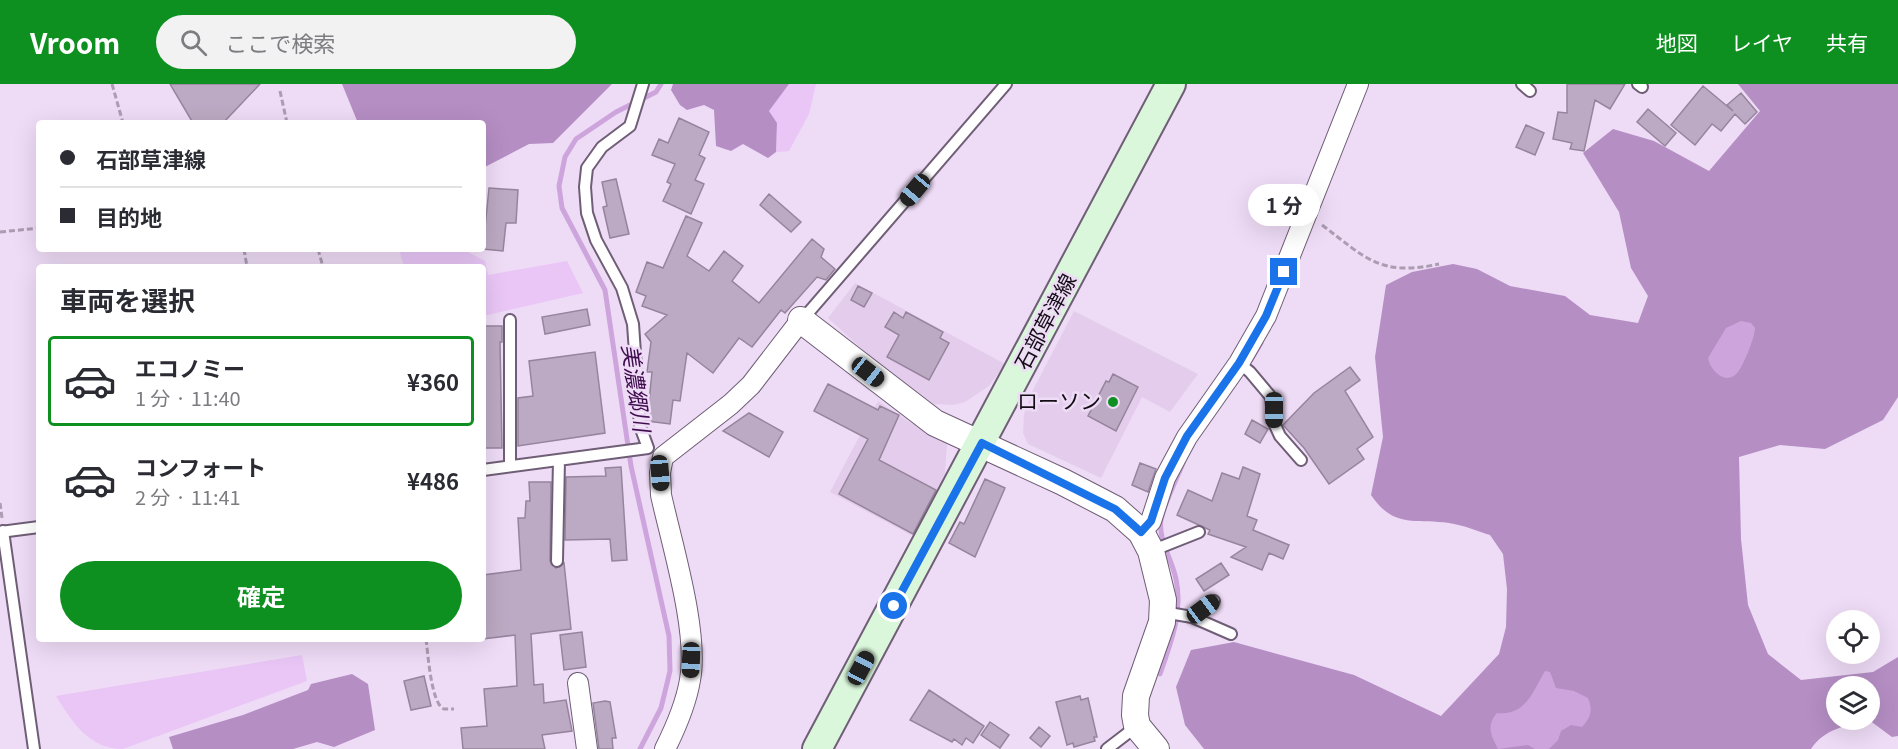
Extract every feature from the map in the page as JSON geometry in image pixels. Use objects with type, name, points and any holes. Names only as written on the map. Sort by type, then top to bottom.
[{"type":"main road","name":"石部草津線","points":[[817,749],[982,443],[1171,84]]},
{"type":"street","points":[[1156,749],[1137,726],[1136,696],[1162,622],[1178,615],[1163,600],[1151,521],[1165,478],[1187,436],[1244,367],[1358,84]]},
{"type":"street","points":[[665,749],[678,725],[690,679],[692,640],[661,495],[660,473],[651,451],[732,404],[751,385],[801,321],[935,423],[982,443],[1115,509],[1155,543]]},
{"type":"street","points":[[578,684],[587,749]]},
{"type":"lane","points":[[486,470],[616,452],[651,451],[640,426],[633,324],[622,288],[596,240],[587,213],[585,187],[587,168],[602,147],[630,126],[643,84]]},
{"type":"lane","points":[[801,321],[1006,84]]},
{"type":"lane","points":[[510,320],[510,466]]},
{"type":"lane","points":[[1244,367],[1271,397],[1274,423],[1280,436],[1301,460]]},
{"type":"lane","points":[[557,561],[560,460]]},
{"type":"lane","points":[[34,749],[2,532],[36,527]]},
{"type":"lane","points":[[1155,543],[1199,532]]},
{"type":"lane","points":[[1178,615],[1214,601]]},
{"type":"lane","points":[[1178,615],[1231,634]]},
{"type":"lane","points":[[1107,749],[1137,726]]},
{"type":"path","points":[[112,84],[122,120]]},
{"type":"path","points":[[280,91],[286,120]]},
{"type":"path","points":[[1317,222],[1361,254],[1383,266],[1401,270],[1438,264]]},
{"type":"path","points":[[0,232],[36,228]]},
{"type":"path","points":[[426,642],[429,668],[438,705],[444,709],[454,709]]},
{"type":"shaded area","points":[[342,84],[612,84],[553,143],[529,144],[486,166],[486,120],[357,120]]},
{"type":"shaded area","points":[[673,84],[789,84],[769,111],[777,123],[776,152],[768,158],[743,144],[731,151],[716,146],[714,110],[704,105],[687,110],[680,105],[671,90]]},
{"type":"shaded area","points":[[789,84],[816,84],[809,114],[789,151],[776,152],[777,123],[769,111]]},
{"type":"shaded area","points":[[1738,84],[1898,84],[1898,397],[1883,420],[1825,449],[1780,445],[1739,457],[1741,539],[1748,605],[1768,654],[1801,680],[1826,677],[1826,730],[1834,730],[1822,737],[1811,749],[1204,749],[1185,725],[1176,687],[1191,650],[1234,642],[1354,675],[1441,716],[1499,654],[1506,627],[1507,589],[1503,554],[1490,535],[1454,524],[1406,520],[1397,517],[1388,513],[1371,495],[1383,437],[1375,357],[1386,285],[1412,272],[1453,264],[1477,269],[1510,286],[1565,296],[1590,315],[1638,323],[1648,296],[1631,268],[1619,212],[1583,153],[1613,129],[1654,141],[1709,171],[1760,111]]},
{"type":"shaded area","points":[[400,252],[468,252],[485,261],[486,264],[403,264]]},
{"type":"shaded area","points":[[567,261],[583,293],[486,315],[486,266],[488,275]]},
{"type":"shaded area","points":[[855,283],[1005,364],[989,386],[965,402],[953,405],[934,404],[872,358],[828,318]]},
{"type":"shaded area","points":[[1074,311],[1198,374],[1170,412],[1142,397],[1101,478],[1028,444],[1023,433],[1024,414],[1033,390]]},
{"type":"shaded area","points":[[1741,321],[1751,323],[1755,328],[1753,338],[1738,372],[1729,378],[1724,377],[1715,372],[1708,358],[1726,328]]},
{"type":"shaded area","points":[[878,401],[911,423],[944,439],[947,444],[945,474],[911,535],[830,492]]},
{"type":"shaded area","points":[[302,655],[307,681],[123,749],[111,748],[91,739],[75,724],[56,696]]},
{"type":"shaded area","points":[[1898,657],[1898,736],[1892,737],[1880,728],[1880,676],[1837,676],[1873,672]]},
{"type":"shaded area","points":[[1545,671],[1550,672],[1556,688],[1574,691],[1588,698],[1591,710],[1587,720],[1582,727],[1571,725],[1561,731],[1558,740],[1549,749],[1535,749],[1528,745],[1498,749],[1491,731],[1494,717],[1497,713],[1515,711],[1522,706]]},
{"type":"shaded area","points":[[352,674],[368,684],[375,730],[334,747],[317,742],[293,749],[173,749],[169,737],[243,715],[308,690],[311,684]]},
{"type":"building","points":[[170,84],[260,84],[226,120],[191,120]]},
{"type":"building","points":[[1567,84],[1625,84],[1610,109],[1595,100],[1584,151],[1570,149],[1572,143],[1553,139],[1558,112],[1567,113]]},
{"type":"building","points":[[1703,86],[1733,111],[1727,105],[1741,93],[1757,112],[1745,124],[1735,114],[1721,131],[1712,124],[1695,145],[1671,125]]},
{"type":"building","points":[[1648,109],[1676,133],[1665,146],[1637,122]]},
{"type":"building","points":[[679,118],[709,132],[699,155],[705,158],[695,180],[704,184],[691,214],[663,201],[671,184],[667,182],[675,164],[652,155],[659,139],[668,143]]},
{"type":"building","points":[[1526,125],[1544,133],[1535,155],[1516,147]]},
{"type":"building","points":[[616,179],[629,234],[610,238],[603,207],[607,206],[602,182]]},
{"type":"building","points":[[489,188],[518,190],[516,223],[506,223],[503,251],[486,249]]},
{"type":"building","points":[[769,194],[801,222],[791,232],[760,205]]},
{"type":"building","points":[[686,216],[702,223],[687,256],[709,271],[724,251],[743,266],[732,281],[759,303],[812,239],[824,249],[821,257],[835,269],[826,280],[817,277],[785,313],[781,310],[752,347],[739,338],[713,373],[687,353],[680,401],[673,400],[670,424],[647,421],[652,372],[647,372],[651,342],[645,334],[667,315],[642,306],[646,296],[636,292],[647,262],[663,268]]},
{"type":"building","points":[[858,286],[872,293],[864,307],[851,300]]},
{"type":"building","points":[[587,309],[590,325],[545,334],[542,317]]},
{"type":"building","points":[[894,312],[903,318],[906,312],[943,332],[940,338],[949,343],[929,380],[887,357],[899,335],[885,327]]},
{"type":"building","points":[[486,326],[502,326],[502,342],[500,342],[502,448],[486,448]]},
{"type":"building","points":[[595,352],[605,433],[518,446],[518,398],[533,396],[529,361]]},
{"type":"building","points":[[1350,367],[1360,380],[1345,391],[1373,437],[1357,449],[1364,459],[1329,484],[1304,448],[1283,425],[1314,393]]},
{"type":"building","name":"ローソン","points":[[1113,374],[1138,387],[1116,431],[1088,416],[1106,381],[1109,382]]},
{"type":"building","points":[[828,384],[878,410],[880,406],[899,415],[879,460],[936,490],[913,534],[839,494],[868,439],[814,411]]},
{"type":"building","points":[[749,413],[783,432],[769,457],[723,431]]},
{"type":"building","points":[[1252,420],[1268,429],[1260,443],[1245,434]]},
{"type":"building","points":[[1140,463],[1156,469],[1148,492],[1132,485]]},
{"type":"building","points":[[621,467],[627,560],[612,561],[610,539],[565,540],[566,477],[606,476],[605,468]]},
{"type":"building","points":[[1243,467],[1260,474],[1247,516],[1257,520],[1253,530],[1289,545],[1283,559],[1269,553],[1262,570],[1231,557],[1246,547],[1208,534],[1210,530],[1177,515],[1188,490],[1212,501],[1222,473],[1239,479]]},
{"type":"building","points":[[985,479],[1005,488],[975,557],[949,543],[960,522],[964,524]]},
{"type":"building","points":[[529,482],[551,482],[550,561],[556,568],[564,563],[571,629],[531,634],[534,685],[543,684],[544,703],[566,700],[572,731],[542,735],[545,749],[463,749],[461,728],[487,726],[484,689],[517,686],[515,635],[486,639],[486,575],[521,570],[518,518],[525,518],[526,501],[530,501]]},
{"type":"building","points":[[1221,563],[1229,575],[1204,591],[1196,579]]},
{"type":"building","points":[[582,632],[586,667],[564,670],[560,635]]},
{"type":"building","points":[[424,676],[431,706],[411,710],[404,681]]},
{"type":"building","points":[[929,690],[984,726],[973,743],[966,738],[962,745],[954,739],[952,742],[910,720]]},
{"type":"building","points":[[1080,696],[1081,700],[1088,698],[1097,737],[1094,737],[1095,741],[1074,747],[1073,743],[1067,745],[1056,702]]},
{"type":"building","points":[[610,702],[616,738],[612,738],[613,749],[599,749],[593,703]]},
{"type":"building","points":[[990,722],[1009,735],[1000,748],[981,735]]},
{"type":"building","points":[[1039,727],[1050,736],[1041,747],[1030,738]]},
{"type":"waterway","name":"美濃郷川","points":[[640,749],[661,708],[670,671],[669,636],[631,466],[605,290],[562,208],[559,186],[565,157],[576,139],[616,112],[656,92],[661,84]]},
{"type":"waterway","points":[[1251,360],[1261,343]]},
{"type":"waterway","points":[[1160,674],[1175,627],[1178,604],[1176,579],[1163,542],[1161,520],[1183,463]]},
{"type":"place","name":"ローソン","points":[[1113,402]]},
{"type":"route","points":[[894,606],[982,443],[1115,509],[1141,532],[1151,521],[1165,478],[1187,436],[1239,363],[1266,316],[1284,272]]}]
